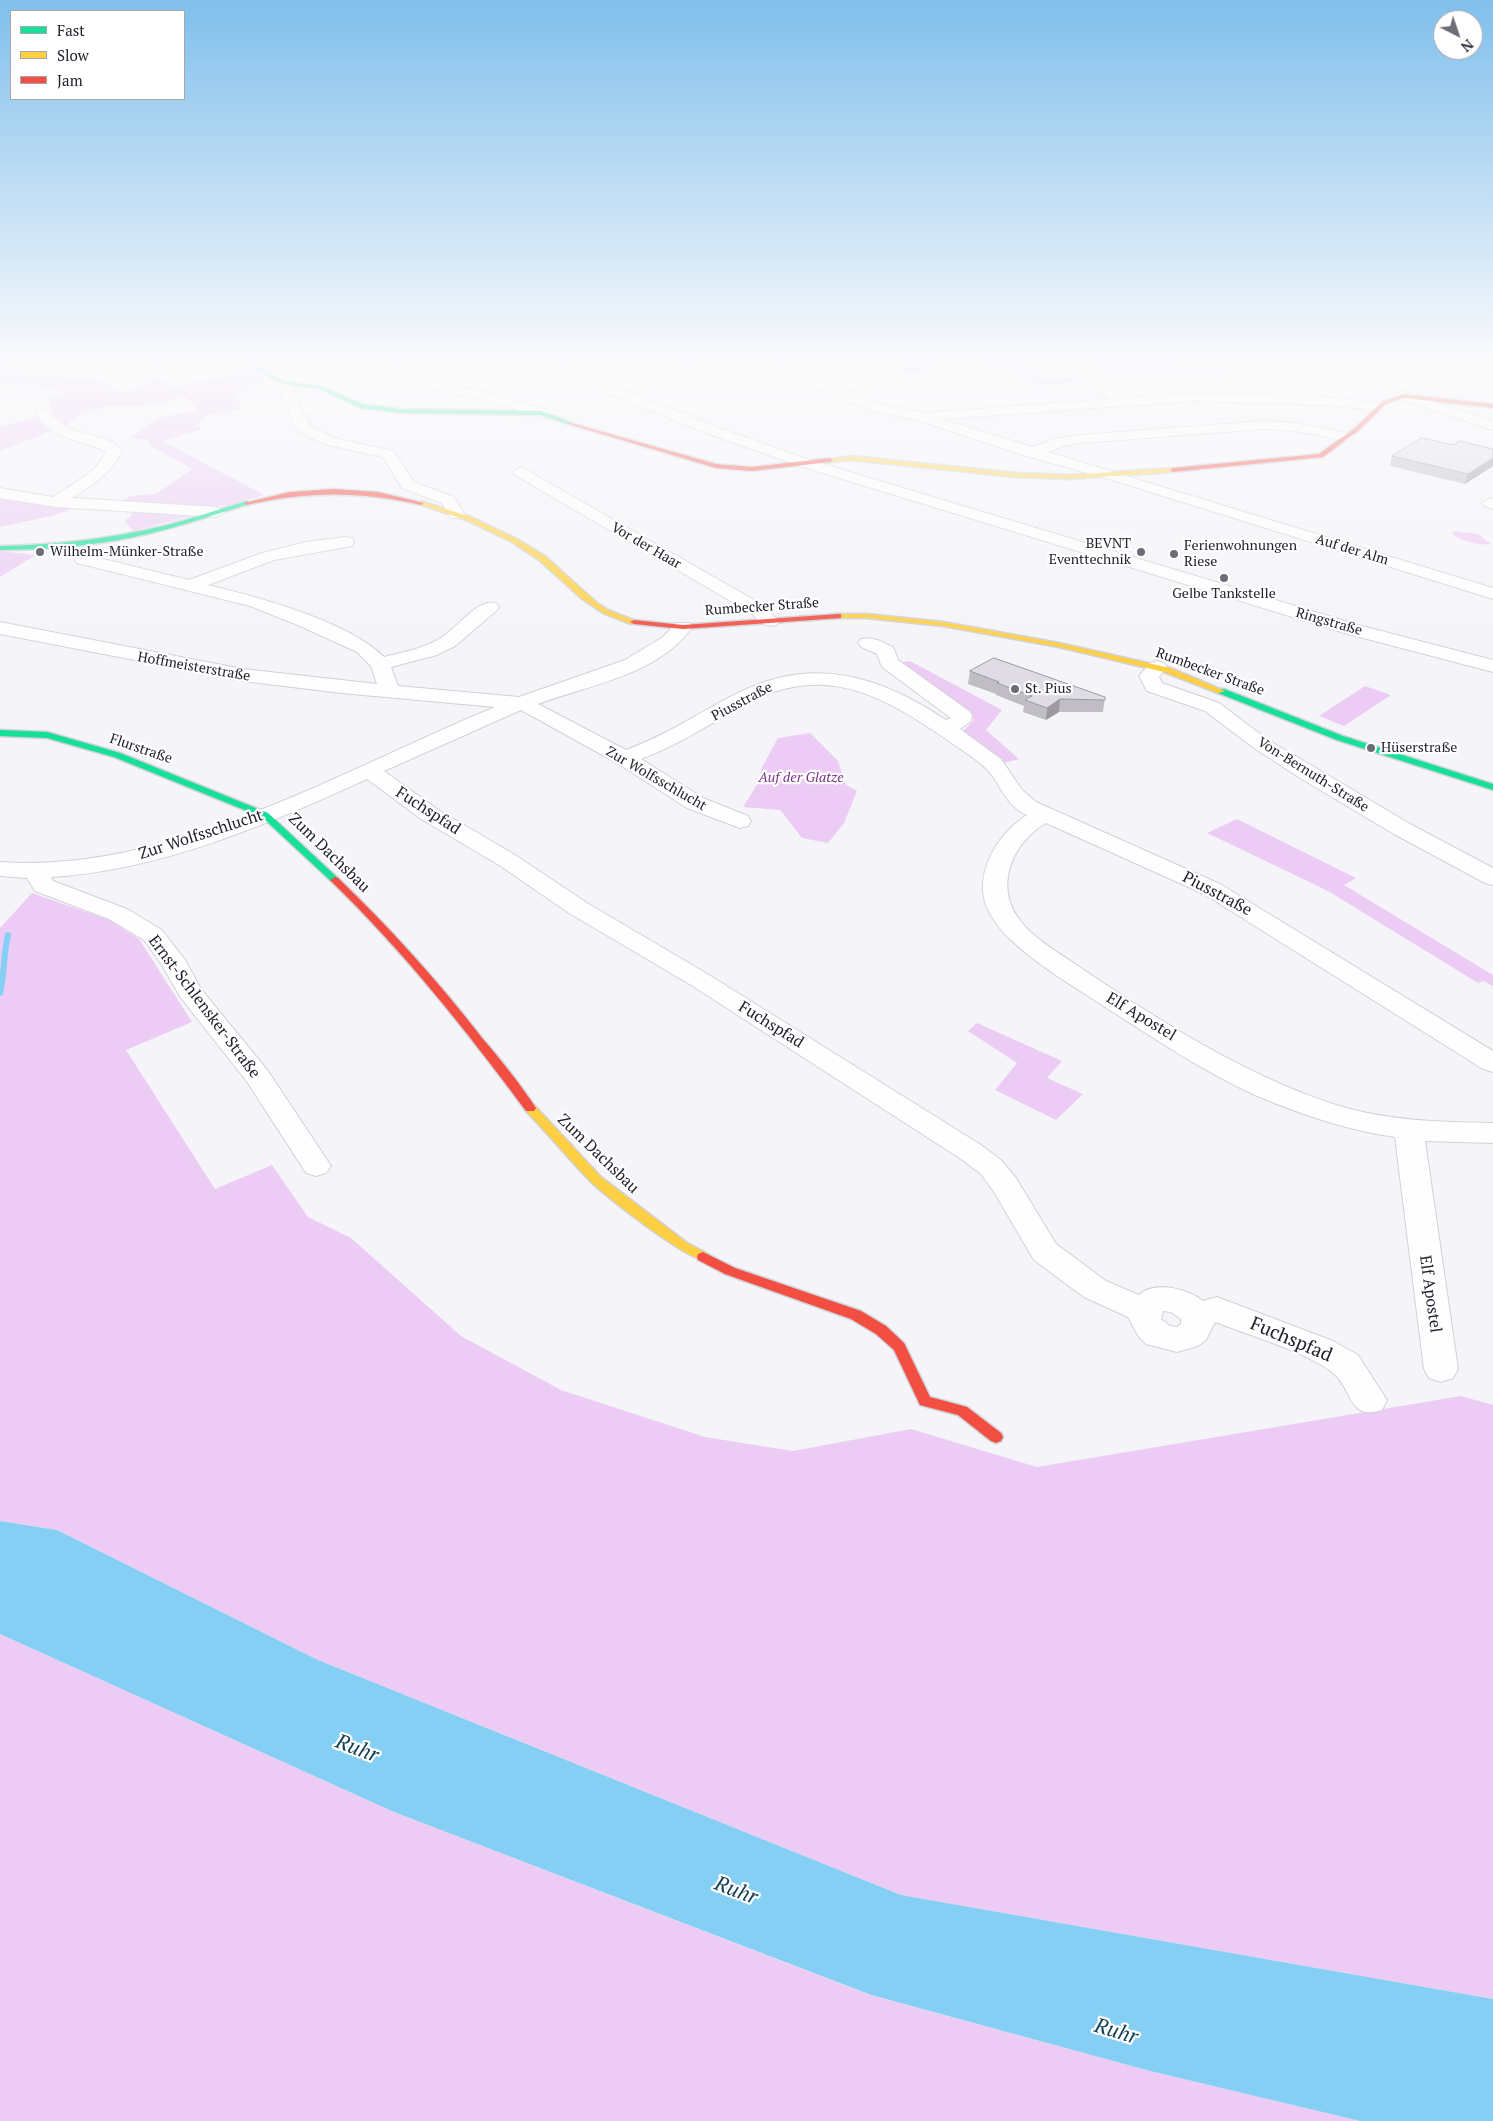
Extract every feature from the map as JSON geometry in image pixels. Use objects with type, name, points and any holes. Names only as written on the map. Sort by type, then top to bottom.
[{"type":"street","points":[[56,502],[104,467],[113,457]]},
{"type":"street","points":[[390,457],[408,485],[448,500],[457,515]]},
{"type":"street","points":[[691,457],[716,466],[752,469],[851,458],[1016,475],[1115,476],[1311,457]]},
{"type":"street","name":"Ringstraße","points":[[788,457],[1355,630],[1493,666]]},
{"type":"street","name":"Auf der Alm","points":[[1046,457],[1115,476],[1493,594]]},
{"type":"street","name":"Vor der Haar","points":[[521,472],[756,609],[770,621]]},
{"type":"street","points":[[1154,488],[1147,483],[1146,479],[1161,472]]},
{"type":"street","name":"Rumbecker Straße","points":[[0,548],[51,546],[147,532],[285,495],[351,492],[402,498],[457,515],[537,555],[558,570],[585,599],[600,611],[621,619],[659,626],[683,627],[840,616],[920,620],[1059,645],[1157,667],[1200,681],[1340,738],[1493,787]]},
{"type":"street","points":[[0,494],[56,502],[217,512]]},
{"type":"street","points":[[193,585],[212,576],[280,552],[322,544],[346,542]]},
{"type":"street","points":[[83,559],[256,602],[307,622],[364,648],[380,664],[390,691],[522,703]]},
{"type":"street","points":[[380,664],[430,650],[448,642],[490,607]]},
{"type":"street","points":[[646,656],[648,646],[659,626]]},
{"type":"street","name":"Zur Wolfsschlucht","points":[[0,869],[37,872],[91,866],[144,855],[265,815],[522,703],[599,676],[646,656],[670,643],[683,627]]},
{"type":"street","name":"Hoffmeisterstraße","points":[[0,628],[136,658],[256,678],[390,691]]},
{"type":"street","points":[[868,643],[886,651],[886,658],[889,663],[962,715],[962,721],[944,729]]},
{"type":"street","name":"Von-Bernuth-Straße","points":[[1157,667],[1149,680],[1154,687],[1212,707],[1261,744],[1308,773],[1411,834],[1493,878]]},
{"type":"street","name":"Piusstraße","points":[[625,758],[671,740],[754,692],[801,677],[826,677],[848,680],[899,702],[944,729],[998,769],[1016,799],[1044,815],[1212,889],[1493,1063]]},
{"type":"street","name":"Zur Wolfsschlucht","points":[[522,703],[625,758],[695,803],[740,821]]},
{"type":"street","name":"Flurstraße","points":[[0,733],[47,735],[116,755],[168,774],[265,815]]},
{"type":"street","name":"Fuchspfad","points":[[368,770],[429,814],[507,860],[586,913],[700,980],[971,1152],[990,1167],[1005,1185],[1044,1252],[1095,1289],[1144,1310],[1143,1317],[1148,1327],[1155,1333],[1168,1339],[1187,1338],[1194,1334],[1198,1322],[1196,1315],[1216,1309],[1321,1350],[1346,1364],[1370,1400]]},
{"type":"street","name":"Zum Dachsbau","points":[[265,815],[351,895],[421,972],[488,1051],[534,1114],[597,1180],[682,1246],[714,1263],[730,1271],[856,1315],[881,1330],[899,1347],[925,1401],[962,1412],[996,1437]]},
{"type":"street","name":"Elf Apostel","points":[[1044,815],[1023,827],[1005,847],[999,862],[995,890],[1004,916],[1033,946],[1076,977],[1227,1068],[1279,1094],[1368,1122],[1409,1130],[1493,1133]]},
{"type":"street","name":"Ernst-Schlensker-Straße","points":[[37,872],[43,886],[118,914],[153,935],[172,960],[190,992],[258,1077],[316,1166]]},
{"type":"street","name":"Elf Apostel","points":[[1409,1130],[1441,1369]]},
{"type":"green space","points":[[171,457],[193,457],[264,495],[229,505],[194,508],[188,517],[133,531],[125,521],[141,505],[118,503],[130,496],[156,494],[192,469]]},
{"type":"green space","points":[[0,497],[73,508],[56,515],[0,527]]},
{"type":"green space","points":[[1455,531],[1478,534],[1491,544],[1476,544],[1466,541],[1452,534]]},
{"type":"green space","points":[[0,551],[36,555],[0,577]]},
{"type":"green space","points":[[910,661],[1002,710],[986,730],[1019,759],[1005,763],[963,731],[974,720],[970,711],[899,663]]},
{"type":"green space","points":[[1365,686],[1391,695],[1344,726],[1319,716]]},
{"type":"green space","name":"Auf der Glatze","points":[[810,733],[838,761],[846,785],[857,791],[844,823],[828,843],[802,838],[780,810],[743,807],[758,783],[762,767],[778,738]]},
{"type":"green space","points":[[1237,819],[1356,878],[1344,885],[1493,975],[1493,986],[1484,981],[1478,983],[1328,891],[1207,833]]},
{"type":"green space","points":[[32,893],[109,920],[139,939],[192,1022],[126,1050],[215,1189],[272,1165],[308,1217],[351,1238],[461,1336],[561,1390],[705,1437],[793,1451],[911,1429],[1037,1467],[1461,1396],[1493,1405],[1493,1999],[901,1895],[318,1660],[57,1530],[0,1521],[0,928]]},
{"type":"green space","points":[[977,1023],[1062,1061],[1047,1078],[1083,1094],[1056,1120],[995,1090],[1017,1063],[968,1031]]},
{"type":"green space","points":[[0,1634],[394,1812],[870,1995],[1150,2071],[1360,2121],[0,2121]]},
{"type":"water","name":"Ruhr","points":[[0,1521],[57,1530],[318,1660],[901,1895],[1493,1999],[1493,2121],[1360,2121],[1150,2071],[871,1995],[394,1812],[0,1634]]},
{"type":"building","points":[[1396,457],[1493,457],[1468,474]]},
{"type":"building","points":[[994,658],[1105,697],[1105,700],[1060,699],[1047,708],[1025,700],[1032,696],[970,671]]},
{"type":"waterway","points":[[0,993],[8,935]]},
{"type":"traffic: fast","points":[[0,548],[58,546],[136,535],[247,503]]},
{"type":"traffic: fast","points":[[1221,691],[1340,738],[1493,787]]},
{"type":"traffic: fast","points":[[0,733],[47,735],[117,755],[265,815],[335,880]]},
{"type":"traffic: slow","points":[[830,460],[851,458],[1016,475],[1069,477],[1173,470]]},
{"type":"traffic: slow","points":[[421,503],[469,519],[514,540],[542,558],[594,604],[619,618],[634,622]]},
{"type":"traffic: slow","points":[[838,616],[867,616],[943,624],[1059,645],[1167,670],[1221,691]]},
{"type":"traffic: slow","points":[[530,1108],[597,1180],[682,1246],[703,1257]]},
{"type":"traffic: jam","points":[[685,457],[716,466],[752,469],[830,460]]},
{"type":"traffic: jam","points":[[1173,470],[1311,457]]},
{"type":"traffic: jam","points":[[247,503],[290,494],[334,491],[378,494],[421,503]]},
{"type":"traffic: jam","points":[[634,622],[683,627],[838,616]]},
{"type":"traffic: jam","points":[[335,880],[387,932],[438,989],[530,1108]]},
{"type":"traffic: jam","points":[[703,1257],[730,1271],[856,1315],[881,1330],[899,1347],[925,1401],[962,1411],[996,1437]]},
{"type":"place","name":"Wilhelm-Münker-Straße","points":[[40,552]]},
{"type":"place","name":"BEVNT Eventtechnik","points":[[1141,552]]},
{"type":"place","name":"Ferienwohnungen Riese","points":[[1174,554]]},
{"type":"place","name":"Gelbe Tankstelle","points":[[1224,578]]},
{"type":"place","name":"St. Pius","points":[[1015,689]]},
{"type":"place","name":"Hüserstraße","points":[[1371,748]]}]
